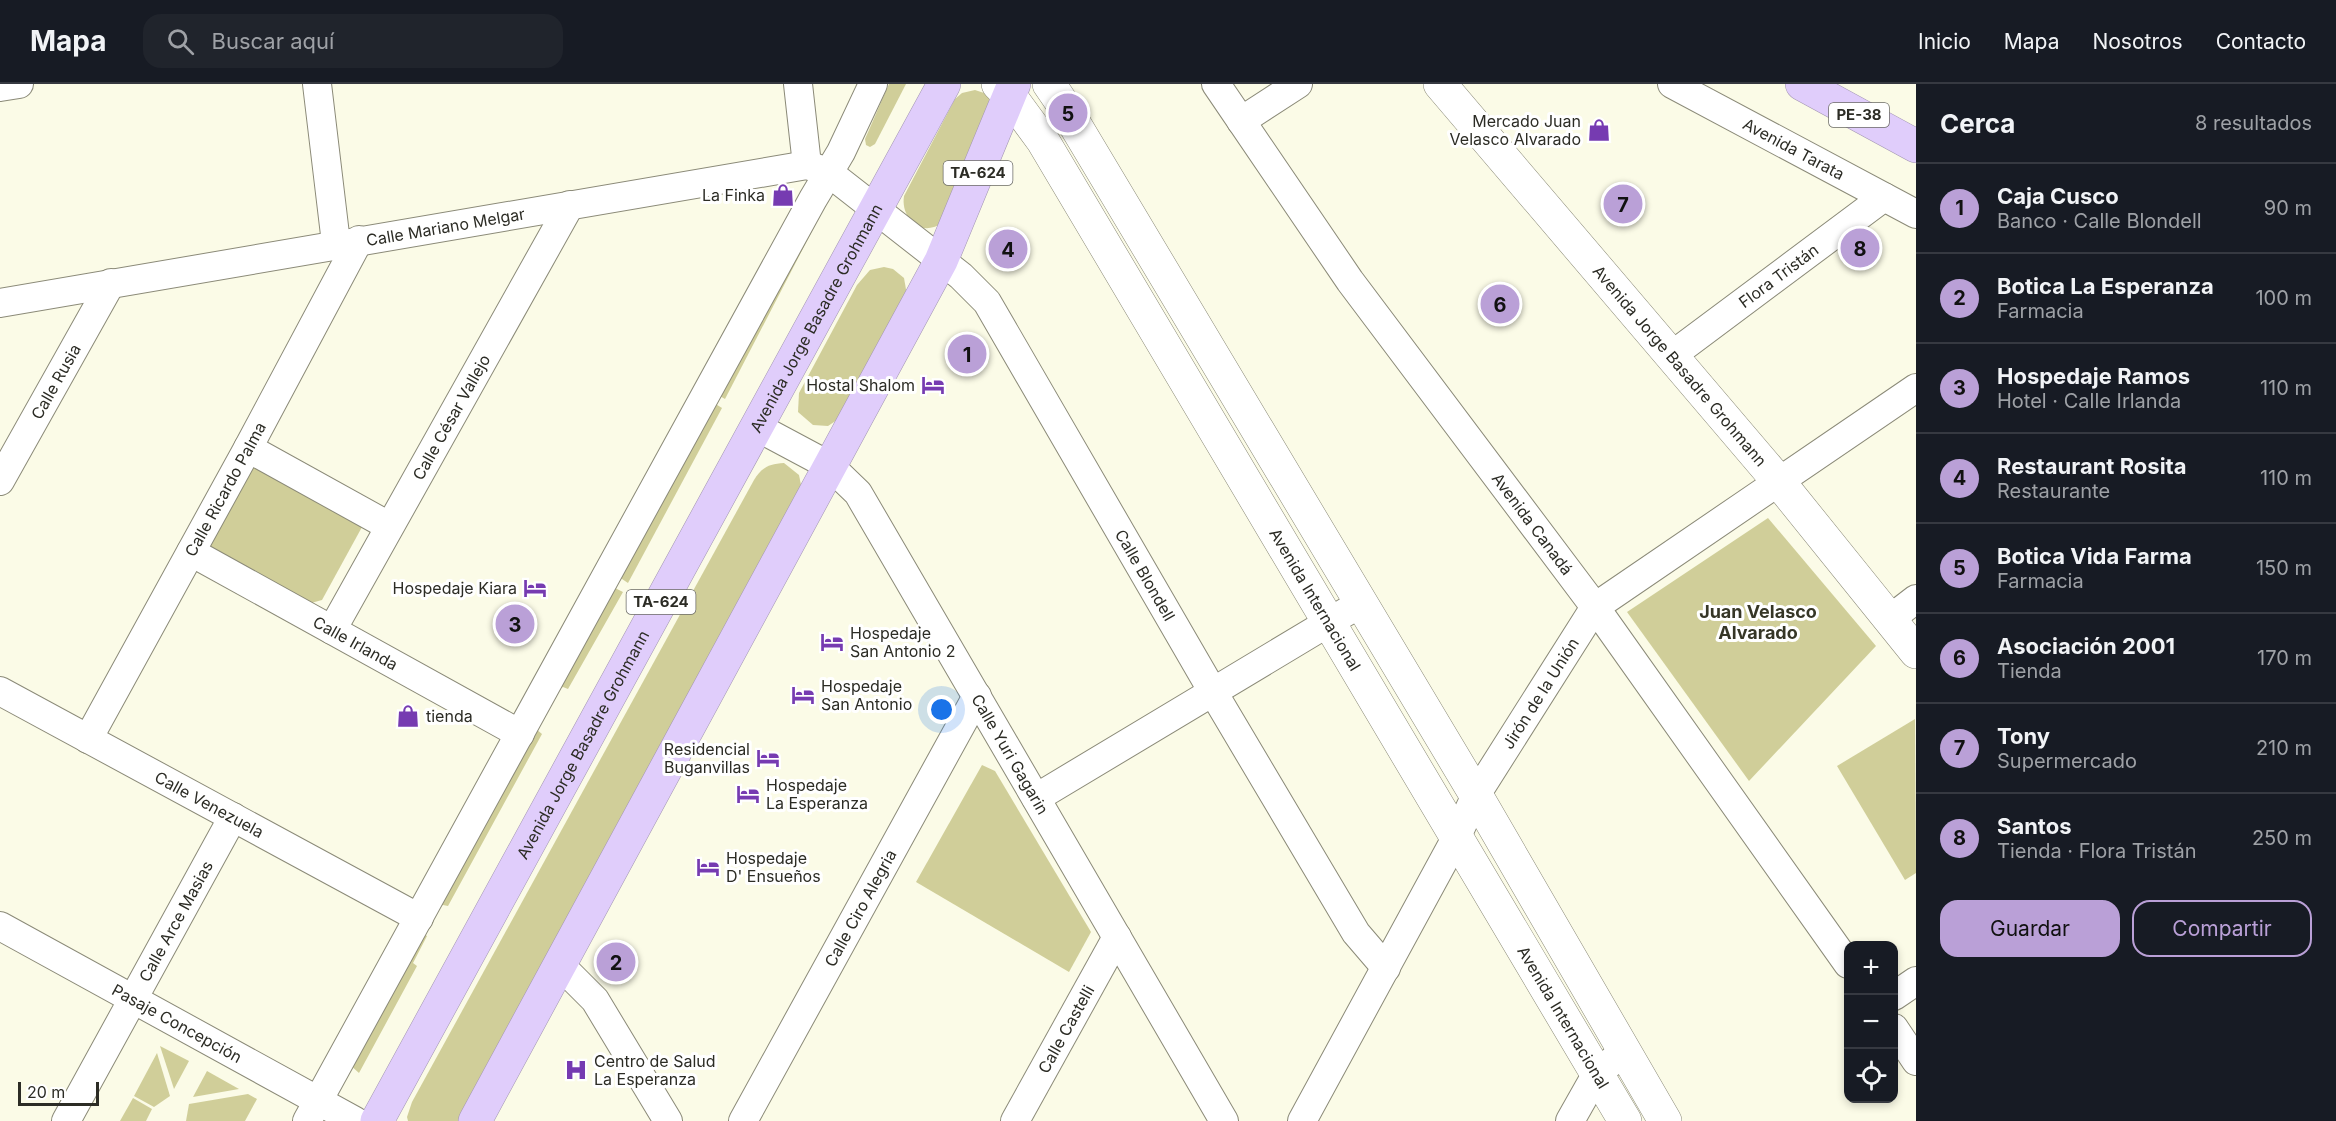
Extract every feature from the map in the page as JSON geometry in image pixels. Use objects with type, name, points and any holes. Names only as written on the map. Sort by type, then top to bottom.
[{"type":"highway","name":"Avenida Jorge Basadre Grohmann","points":[[377,1121],[944,84]]},
{"type":"highway","name":"PE-38","points":[[1802,84],[1916,146]]},
{"type":"highway","name":"TA-624","points":[[475,1121],[941,261],[1007,88]]},
{"type":"main road","points":[[1048,84],[1062,103],[1476,795],[1665,1121]]},
{"type":"main road","name":"Avenida Jorge Basadre Grohmann","points":[[1440,84],[1779,482],[1916,652]]},
{"type":"main road","name":"Avenida Internacional","points":[[1007,88],[1043,141],[1625,1121]]},
{"type":"street","points":[[0,87],[19,84]]},
{"type":"street","points":[[317,84],[348,242]]},
{"type":"street","points":[[798,84],[818,169],[876,209]]},
{"type":"street","points":[[313,1111],[520,734],[818,169],[841,152],[873,84]]},
{"type":"street","name":"Avenida Canadá","points":[[1216,84],[1350,281],[1595,607],[1844,958]]},
{"type":"street","points":[[1241,121],[1298,84]]},
{"type":"street","name":"Avenida Tarata","points":[[1672,84],[1916,214]]},
{"type":"street","name":"Calle Mariano Melgar","points":[[0,303],[570,204],[818,169]]},
{"type":"street","name":"Flora Tristán","points":[[1671,356],[1884,197]]},
{"type":"street","name":"Calle César Vallejo","points":[[332,630],[570,204]]},
{"type":"street","name":"Calle Blondell","points":[[876,209],[961,276],[987,302],[1356,933],[1386,968]]},
{"type":"street","name":"Calle Ricardo Palma","points":[[88,739],[248,448],[348,242]]},
{"type":"street","name":"Calle Rusia","points":[[0,481],[111,283]]},
{"type":"street","name":"Jirón de la Unión","points":[[1302,1121],[1456,838],[1476,795],[1595,607],[1916,388]]},
{"type":"street","name":"Calle Yuri Gagarin","points":[[757,427],[830,466],[858,493],[1224,1121]]},
{"type":"street","points":[[248,448],[390,526]]},
{"type":"street","name":"Calle Irlanda","points":[[191,552],[520,734]]},
{"type":"street","points":[[1890,619],[1916,598]]},
{"type":"street","points":[[1036,798],[1361,603]]},
{"type":"street","name":"Calle Venezuela","points":[[0,691],[419,918]]},
{"type":"street","name":"Calle Ciro Alegria","points":[[743,1121],[977,696]]},
{"type":"street","name":"Calle Arce Masias","points":[[66,1121],[233,817]]},
{"type":"street","name":"Pasaje Concepción","points":[[0,926],[133,999],[313,1111],[355,1121]]},
{"type":"street","name":"Calle Castelli","points":[[1015,1121],[1117,937]]},
{"type":"street","points":[[560,965],[595,1000],[668,1121]]},
{"type":"street","points":[[1895,995],[1916,981]]},
{"type":"street","points":[[1898,1035],[1916,1061]]},
{"type":"street","points":[[1570,1121],[1596,1075],[1624,1051]]},
{"type":"shaded area","points":[[889,84],[906,84],[875,144],[870,147],[866,145],[865,139]]},
{"type":"shaded area","points":[[975,90],[984,93],[992,100],[947,220],[934,227],[915,225],[907,215],[904,196],[955,99],[962,93]]},
{"type":"shaded area","points":[[823,210],[725,399],[718,395]]},
{"type":"shaded area","points":[[884,267],[893,269],[904,278],[907,295],[840,418],[828,426],[813,425],[798,412],[799,393],[857,285],[870,270]]},
{"type":"shaded area","points":[[714,403],[722,408],[628,583],[619,577]]},
{"type":"shaded area","points":[[784,463],[799,475],[802,490],[459,1121],[408,1121],[407,1117],[412,1102],[754,480],[766,467]]},
{"type":"shaded area","points":[[261,466],[362,527],[322,600],[311,603],[209,548],[242,471]]},
{"type":"shaded area","points":[[1768,518],[1876,646],[1749,781],[1627,612]]},
{"type":"shaded area","points":[[613,587],[623,592],[568,689],[563,687],[556,691]]},
{"type":"shaded area","points":[[1915,719],[1916,873],[1905,880],[1837,766]]},
{"type":"shaded area","points":[[536,729],[542,734],[448,906],[439,907]]},
{"type":"shaded area","points":[[982,765],[995,771],[1091,932],[1069,972],[916,882]]},
{"type":"shaded area","points":[[421,932],[427,936],[413,963],[417,966],[359,1073],[349,1064]]},
{"type":"shaded area","points":[[160,1046],[189,1061],[174,1089]]},
{"type":"shaded area","points":[[157,1053],[170,1096],[154,1107],[134,1096]]},
{"type":"shaded area","points":[[207,1071],[239,1089],[193,1097]]},
{"type":"shaded area","points":[[248,1094],[257,1099],[245,1121],[186,1121],[189,1104]]},
{"type":"shaded area","points":[[133,1098],[152,1109],[146,1121],[120,1121]]},
{"type":"place","name":"Botica Vida Farma","points":[[1068,113]]},
{"type":"place","name":"Mercado Juan Velasco Alvarado","points":[[1599,130]]},
{"type":"place","name":"La Finka","points":[[783,195]]},
{"type":"place","name":"Tony","points":[[1623,204]]},
{"type":"place","name":"Santos","points":[[1860,248]]},
{"type":"place","name":"Restaurant Rosita","points":[[1008,249]]},
{"type":"place","name":"Asociación 2001","points":[[1500,304]]},
{"type":"place","name":"Caja Cusco","points":[[967,354]]},
{"type":"place","name":"Hostal Shalom","points":[[933,385]]},
{"type":"place","name":"Hospedaje Kiara","points":[[535,588]]},
{"type":"place","name":"Hospedaje Ramos","points":[[515,624]]},
{"type":"place","name":"Hospedaje San Antonio 2","points":[[832,642]]},
{"type":"place","name":"Hospedaje San Antonio","points":[[803,695]]},
{"type":"place","name":"tienda","points":[[408,716]]},
{"type":"place","name":"Residencial Buganvillas","points":[[768,758]]},
{"type":"place","name":"Hospedaje La Esperanza","points":[[748,794]]},
{"type":"place","name":"Hospedaje D' Ensueños","points":[[708,867]]},
{"type":"place","name":"Botica La Esperanza","points":[[616,962]]},
{"type":"place","name":"Centro de Salud La Esperanza","points":[[576,1070]]},
{"type":"district","name":"Juan Velasco Alvarado","points":[[1758,622]]}]
